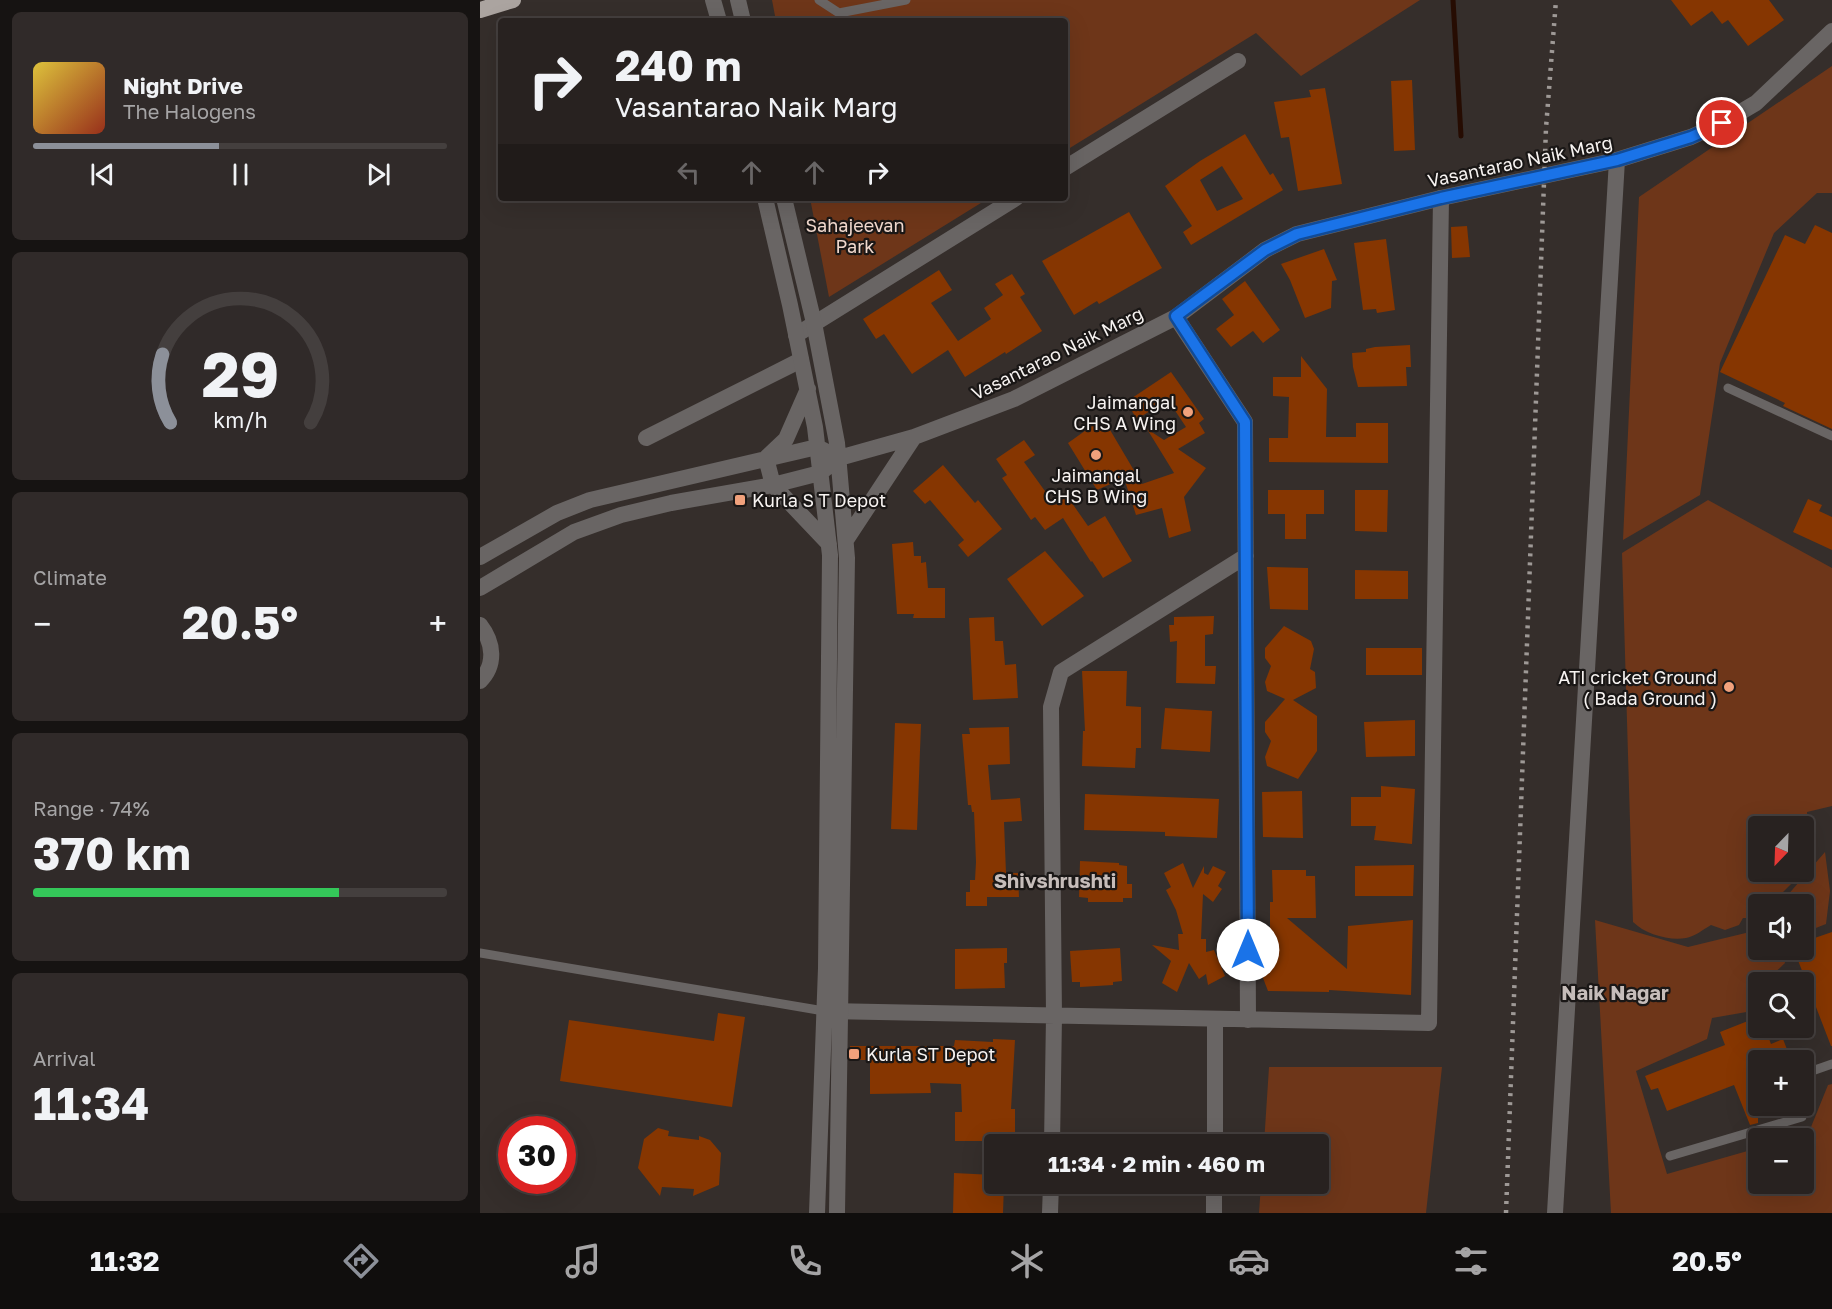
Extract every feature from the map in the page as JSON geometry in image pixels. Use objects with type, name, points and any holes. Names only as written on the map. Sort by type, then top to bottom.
[{"type":"highway","points":[[480,10],[513,0]]},
{"type":"street","points":[[713,0],[718,18]]},
{"type":"street","points":[[738,0],[741,18]]},
{"type":"street","name":"Vasantarao Naik Marg","points":[[480,588],[574,532],[621,515],[671,503],[772,485],[820,473],[839,458],[914,438],[1014,399],[1176,316],[1265,250],[1297,234],[1441,198],[1617,160],[1691,137],[1722,123],[1756,103],[1832,31]]},
{"type":"street","points":[[1068,166],[1238,61]]},
{"type":"street","points":[[1555,1213],[1617,160]]},
{"type":"street","points":[[833,1012],[1429,1023],[1441,198]]},
{"type":"street","points":[[766,201],[808,390],[829,544],[829,737],[837,1213]]},
{"type":"street","points":[[785,201],[814,323],[839,458],[846,540],[833,1012],[817,1213]]},
{"type":"street","points":[[796,334],[1011,201]]},
{"type":"street","points":[[1176,316],[1245,422],[1248,1020]]},
{"type":"street","points":[[646,438],[801,360]]},
{"type":"street","points":[[766,458],[786,439],[808,390]]},
{"type":"street","points":[[846,540],[914,438]]},
{"type":"street","points":[[480,557],[557,513],[615,493],[817,447],[839,458]]},
{"type":"street","points":[[766,458],[772,485],[829,544]]},
{"type":"street","points":[[615,493],[621,515]]},
{"type":"street","points":[[513,538],[526,561]]},
{"type":"street","points":[[1052,1134],[1054,1016],[1051,707],[1061,672],[1246,556]]},
{"type":"street","points":[[480,625],[492,649],[488,673],[480,681]]},
{"type":"street","points":[[1215,1019],[1215,1134]]},
{"type":"street","points":[[1050,1213],[1051,1194]]},
{"type":"street","points":[[1214,1194],[1214,1213]]},
{"type":"lane","points":[[819,0],[839,13],[906,0]]},
{"type":"lane","points":[[1728,388],[1832,436]]},
{"type":"lane","points":[[480,953],[833,1012]]},
{"type":"lane","points":[[1671,1156],[1802,1117],[1812,1071],[1832,1064]]},
{"type":"green space","points":[[772,0],[1420,0],[1301,76],[1256,33],[1068,149],[1068,18],[775,18]]},
{"type":"green space","points":[[1832,66],[1832,193],[1817,193],[1774,233],[1720,363],[1700,495],[1623,540],[1639,197]]},
{"type":"green space","name":"Sahajeevan Park","points":[[811,201],[984,201],[829,297]]},
{"type":"green space","name":"ATI cricket Ground ( Bada Ground )","points":[[1708,500],[1832,568],[1832,806],[1807,812],[1807,816],[1748,816],[1748,882],[1793,882],[1781,894],[1748,894],[1748,918],[1743,918],[1739,925],[1725,930],[1711,925],[1696,935],[1679,939],[1651,933],[1633,922],[1622,553]]},
{"type":"green space","points":[[1825,852],[1830,891],[1826,924],[1814,929],[1814,894],[1789,894],[1799,882],[1814,882],[1814,865]]},
{"type":"green space","points":[[1595,920],[1688,947],[1748,932],[1748,960],[1785,960],[1785,963],[1776,972],[1748,972],[1748,1012],[1712,1018],[1707,1039],[1636,1071],[1667,1174],[1748,1151],[1748,1194],[1814,1194],[1814,1128],[1811,1128],[1828,1085],[1832,1084],[1832,1213],[1611,1213]]},
{"type":"green space","points":[[1269,1067],[1442,1067],[1426,1213],[1259,1213],[1260,1194],[1329,1194],[1329,1134],[1265,1134]]},
{"type":"building","points":[[1671,0],[1769,0],[1784,20],[1748,46],[1728,20],[1722,24],[1712,11],[1691,26]]},
{"type":"building","points":[[1412,80],[1415,150],[1394,151],[1391,81]]},
{"type":"building","points":[[1325,88],[1342,184],[1298,191],[1289,137],[1281,138],[1274,102],[1311,97],[1309,90]]},
{"type":"building","points":[[1245,134],[1270,175],[1273,173],[1283,190],[1191,245],[1183,232],[1192,226],[1165,186],[1200,161]],"holes":[[[1222,166],[1243,199],[1217,211],[1200,180]]]},
{"type":"building","points":[[1129,212],[1162,268],[1099,304],[1097,301],[1074,315],[1042,261]]},
{"type":"building","points":[[1815,225],[1832,233],[1832,429],[1783,406],[1785,403],[1720,372],[1785,235],[1805,244]]},
{"type":"building","points":[[1467,226],[1470,257],[1452,258],[1451,227]]},
{"type":"building","points":[[1386,239],[1395,310],[1377,313],[1376,309],[1363,310],[1354,243]]},
{"type":"building","points":[[1324,249],[1337,280],[1332,281],[1331,308],[1305,318],[1281,264]]},
{"type":"building","points":[[939,270],[952,290],[931,303],[958,341],[991,319],[984,308],[1003,295],[995,284],[1012,274],[1025,294],[1020,297],[1042,331],[965,377],[948,350],[912,374],[884,334],[876,339],[863,319]]},
{"type":"building","points":[[1245,281],[1280,330],[1263,343],[1253,331],[1231,347],[1216,329],[1234,315],[1222,299]]},
{"type":"building","points":[[1410,345],[1411,367],[1406,367],[1407,386],[1358,387],[1352,353],[1366,352],[1366,349],[1375,347]]},
{"type":"building","points":[[1301,356],[1327,389],[1326,437],[1356,437],[1356,423],[1388,423],[1388,463],[1269,462],[1269,438],[1288,438],[1289,397],[1273,396],[1273,377],[1301,377]]},
{"type":"building","points":[[1171,372],[1204,419],[1199,423],[1205,433],[1178,449],[1206,468],[1184,497],[1191,531],[1169,538],[1162,508],[1136,515],[1124,478],[1097,490],[1068,443],[1103,418],[1142,484],[1174,473],[1147,429],[1164,440],[1186,427],[1168,400],[1137,419],[1126,402]]},
{"type":"building","points":[[1024,440],[1035,455],[1024,462],[1055,505],[1067,496],[1088,526],[1105,516],[1132,561],[1103,578],[1063,518],[1045,530],[1035,517],[1031,520],[1002,478],[1007,475],[996,459]]},
{"type":"building","points":[[943,465],[975,503],[978,500],[1002,529],[968,557],[958,545],[964,540],[930,500],[925,504],[913,491]]},
{"type":"building","points":[[1268,490],[1324,490],[1324,514],[1306,514],[1306,539],[1285,539],[1285,514],[1268,514]]},
{"type":"building","points":[[1355,490],[1388,490],[1387,532],[1355,531]]},
{"type":"building","points":[[1808,499],[1822,505],[1819,511],[1832,517],[1832,550],[1793,532]]},
{"type":"building","points":[[913,542],[914,556],[921,556],[921,563],[926,562],[928,588],[945,588],[945,618],[913,618],[914,614],[897,614],[892,544]]},
{"type":"building","points":[[1045,551],[1084,596],[1042,626],[1007,579]]},
{"type":"building","points":[[1267,567],[1308,568],[1308,610],[1270,609]]},
{"type":"building","points":[[1355,570],[1408,571],[1408,599],[1355,599]]},
{"type":"building","points":[[1214,616],[1213,634],[1205,635],[1205,666],[1216,666],[1215,684],[1176,683],[1177,641],[1170,642],[1169,625],[1174,625],[1174,617]]},
{"type":"building","points":[[994,617],[995,641],[1003,641],[1005,665],[1016,664],[1018,698],[973,700],[969,618]]},
{"type":"building","points":[[1284,626],[1311,641],[1314,649],[1310,669],[1315,672],[1316,688],[1293,700],[1317,716],[1317,751],[1298,779],[1267,766],[1265,757],[1271,741],[1265,732],[1265,722],[1285,699],[1267,691],[1265,682],[1271,666],[1265,658],[1265,648]]},
{"type":"building","points":[[1366,648],[1422,648],[1422,675],[1366,675]]},
{"type":"building","points":[[1082,671],[1127,671],[1126,706],[1141,707],[1141,748],[1136,748],[1135,768],[1082,766],[1083,731],[1085,731]]},
{"type":"building","points":[[1165,708],[1212,711],[1210,752],[1161,749]]},
{"type":"building","points":[[1415,720],[1415,756],[1366,757],[1364,722]]},
{"type":"building","points":[[895,723],[921,724],[917,830],[891,829]]},
{"type":"building","points":[[1009,727],[1010,764],[988,765],[991,800],[1020,798],[1022,821],[1004,822],[1006,873],[1018,873],[1019,897],[987,897],[987,906],[966,906],[966,892],[970,892],[970,880],[975,880],[976,862],[974,812],[972,812],[971,805],[968,805],[962,734],[970,734],[969,728]]},
{"type":"building","points":[[1381,786],[1415,789],[1412,844],[1374,840],[1376,826],[1351,826],[1351,797],[1381,797]]},
{"type":"building","points":[[1302,791],[1303,838],[1263,837],[1262,792]]},
{"type":"building","points":[[1085,794],[1219,799],[1217,838],[1165,836],[1165,832],[1084,830]]},
{"type":"building","points":[[1080,861],[1119,863],[1119,865],[1127,866],[1127,884],[1132,884],[1132,898],[1123,898],[1123,902],[1088,902],[1088,898],[1079,897]]},
{"type":"building","points":[[1183,863],[1193,888],[1204,866],[1204,873],[1208,875],[1213,866],[1226,872],[1218,886],[1222,889],[1213,902],[1203,894],[1201,939],[1206,939],[1206,952],[1214,950],[1225,976],[1208,985],[1206,974],[1199,979],[1189,963],[1177,992],[1162,983],[1171,961],[1152,945],[1179,950],[1178,934],[1183,934],[1176,910],[1166,890],[1171,887],[1164,873]]},
{"type":"building","points":[[1414,865],[1413,896],[1355,896],[1355,866]]},
{"type":"building","points":[[1272,870],[1306,870],[1306,876],[1315,876],[1316,918],[1287,918],[1347,969],[1348,926],[1413,920],[1411,995],[1329,990],[1329,992],[1268,991],[1258,965],[1258,928],[1270,927],[1270,902],[1273,902]]},
{"type":"building","points":[[1832,932],[1832,1046],[1814,1002],[1814,972],[1802,972],[1798,960],[1814,960],[1814,938]]},
{"type":"building","points":[[1007,948],[1007,963],[1004,963],[1005,988],[955,989],[955,949]]},
{"type":"building","points":[[1120,948],[1122,981],[1113,982],[1113,985],[1080,987],[1080,982],[1072,982],[1070,951]]},
{"type":"building","points":[[718,1013],[745,1017],[732,1107],[560,1081],[569,1020],[714,1041]]},
{"type":"building","points":[[1748,1021],[1748,1038],[1769,1038],[1771,1044],[1783,1039],[1787,1050],[1748,1050],[1748,1116],[1758,1116],[1758,1123],[1750,1125],[1734,1085],[1667,1111],[1658,1088],[1651,1090],[1645,1076],[1725,1045],[1720,1032]]},
{"type":"building","points":[[993,1039],[1015,1040],[1011,1109],[1015,1109],[1015,1134],[984,1134],[984,1144],[982,1141],[955,1141],[955,1112],[962,1112],[961,1084],[930,1083],[931,1093],[870,1094],[870,1060],[850,1060],[850,1046],[954,1046],[955,1040],[993,1042]]},
{"type":"building","points":[[658,1128],[669,1131],[668,1136],[699,1140],[699,1136],[710,1140],[721,1153],[719,1185],[693,1196],[694,1189],[662,1187],[660,1196],[638,1168],[644,1139]]},
{"type":"building","points":[[954,1173],[984,1174],[984,1194],[1004,1194],[1003,1213],[953,1213]]},
{"type":"waterway","points":[[1453,0],[1461,136]]},
{"type":"railway","points":[[1506,1213],[1546,128],[1556,0]]},
{"type":"place","name":"Jaimangal CHS A Wing","points":[[1188,412]]},
{"type":"place","name":"Jaimangal CHS B Wing","points":[[1096,455]]},
{"type":"place","name":"Kurla S T Depot","points":[[740,500]]},
{"type":"place","name":"ATI cricket Ground ( Bada Ground )","points":[[1729,687]]},
{"type":"place","name":"Kurla ST Depot","points":[[854,1054]]},
{"type":"district","name":"Shivshrushti","points":[[1055,880]]},
{"type":"district","name":"Naik Nagar","points":[[1615,992]]},
{"type":"route","points":[[1248,950],[1245,422],[1176,316],[1265,250],[1297,234],[1441,198],[1617,160],[1691,137],[1722,123]]}]
